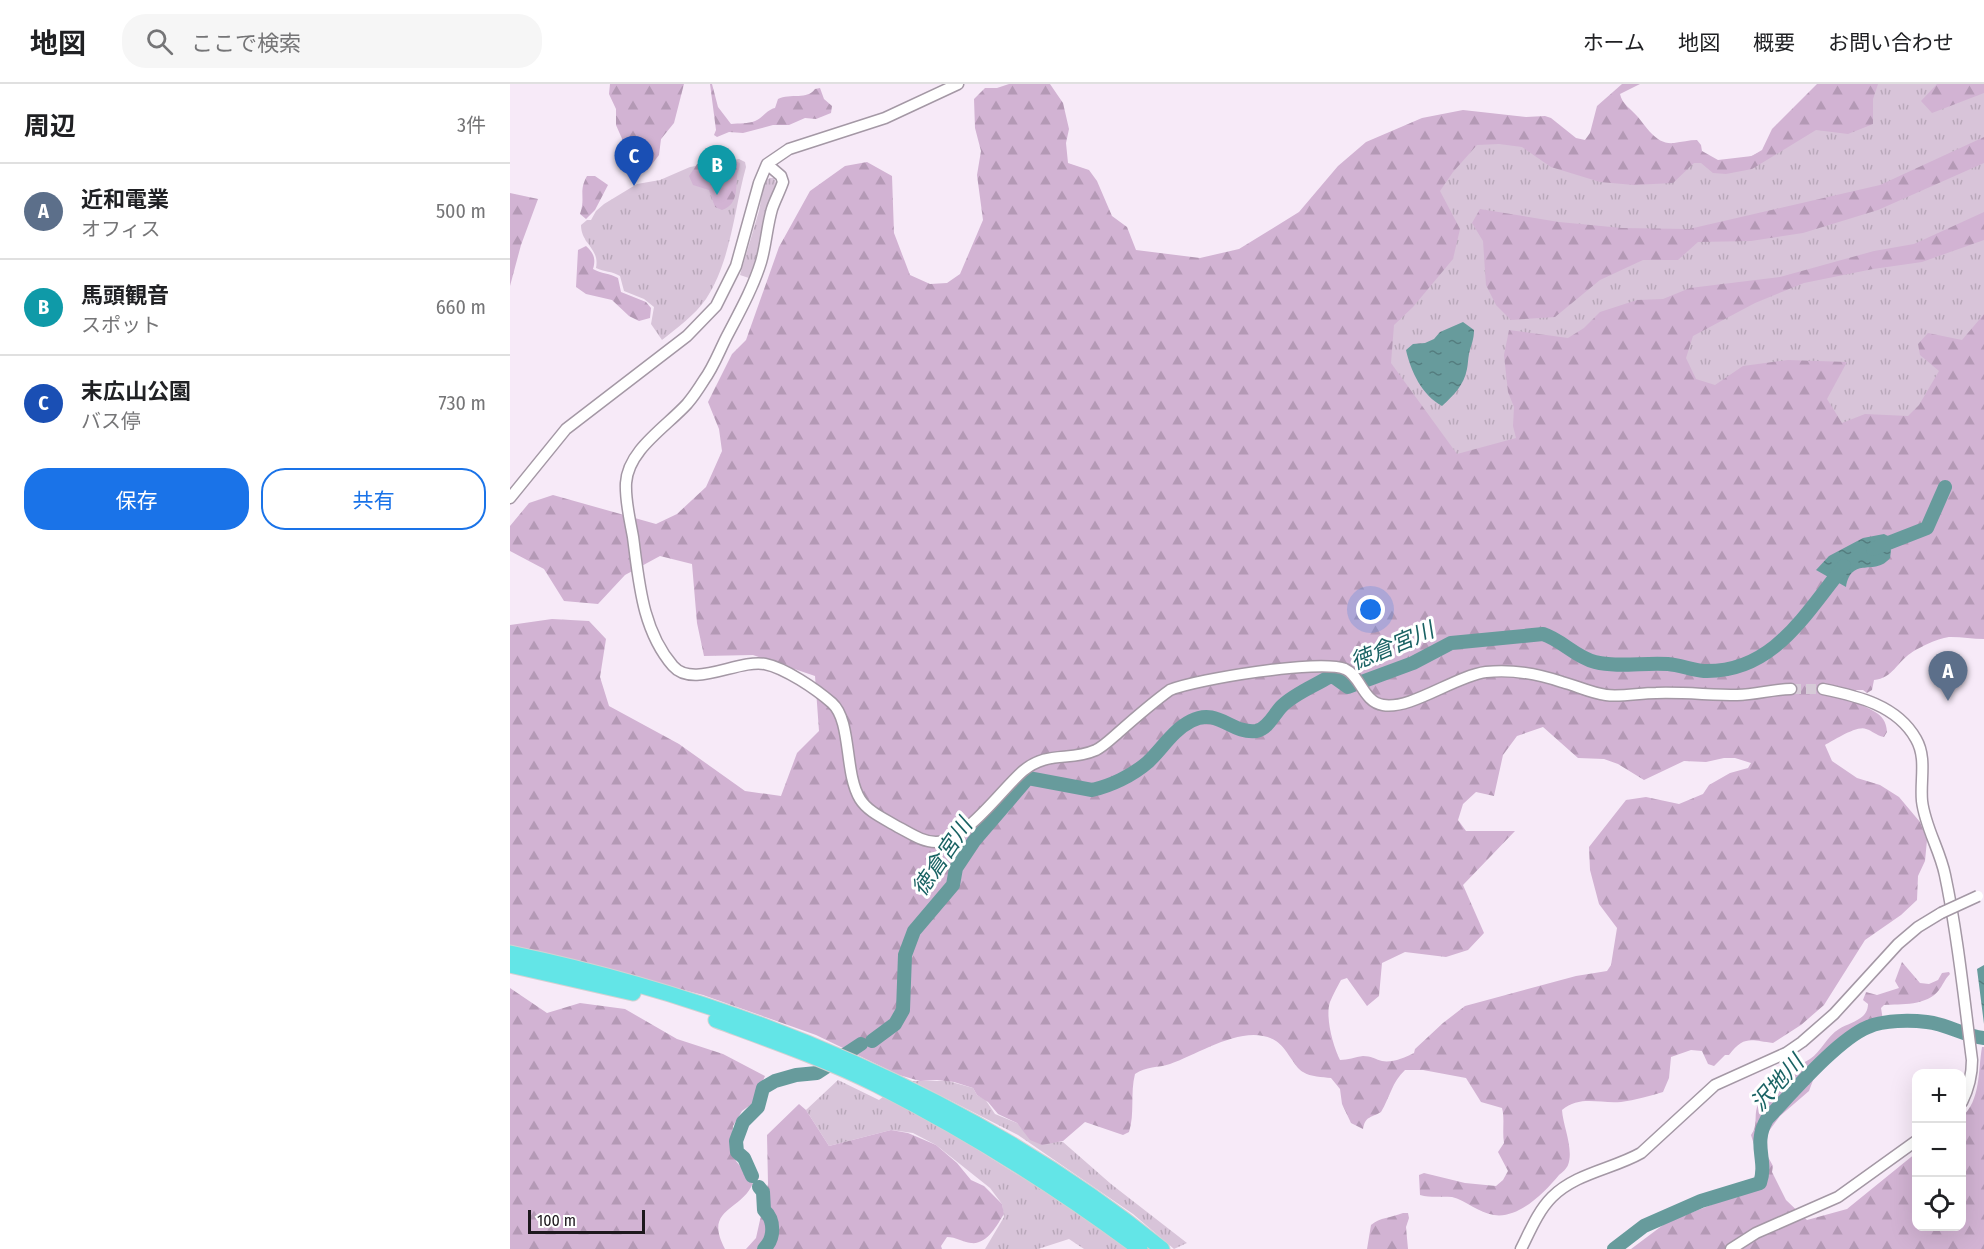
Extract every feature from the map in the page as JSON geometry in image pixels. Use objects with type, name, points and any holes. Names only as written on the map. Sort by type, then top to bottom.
[{"type":"highway","points":[[510,953],[613,977],[711,1013],[821,1049],[1025,1167],[1082,1205],[1140,1249]]},
{"type":"highway","points":[[510,965],[711,1013]]},
{"type":"highway","points":[[878,1080],[978,1126],[1027,1155],[1083,1191],[1162,1249]]},
{"type":"street","points":[[510,498],[566,429],[687,336],[716,306],[736,266],[759,183],[767,164],[789,149],[885,118],[958,84]]},
{"type":"street","points":[[767,164],[781,176],[783,182],[772,208],[761,262],[752,287],[707,377],[687,404],[640,452],[628,471],[626,494],[645,612],[658,643],[674,667],[681,672],[697,675],[751,663],[763,663],[785,671],[829,700],[837,708],[841,717],[851,774],[859,798],[880,816],[921,839],[940,842],[948,840],[991,805],[1030,765],[1050,757],[1077,755],[1098,749],[1170,690],[1219,678],[1329,665],[1348,670],[1368,696],[1384,705],[1415,699],[1439,688],[1487,672],[1506,671],[1538,675],[1608,695],[1675,692],[1756,694],[1791,689]]},
{"type":"street","points":[[1823,689],[1858,696],[1881,706],[1906,726],[1916,739],[1922,755],[1922,801],[1932,840],[1945,873],[1972,1060],[1972,1073],[1966,1093]]},
{"type":"street","points":[[1521,1249],[1542,1210],[1562,1189],[1581,1178],[1641,1153],[1715,1085],[1778,1057],[1802,1042],[1834,1014],[1898,944],[1918,927],[1941,913],[1981,895]]},
{"type":"street","points":[[1731,1249],[1756,1233],[1838,1197],[1912,1145]]},
{"type":"green space","points":[[610,84],[684,84],[674,123],[661,139],[659,155],[649,168],[640,174],[629,175],[623,141],[616,125],[616,109],[609,94]]},
{"type":"green space","points":[[710,84],[712,84],[718,107],[731,124],[755,121],[775,108],[778,99],[808,94],[820,88],[824,99],[832,106],[831,113],[816,119],[805,118],[789,125],[773,125],[743,133],[729,132],[717,137],[714,135],[716,130]]},
{"type":"green space","points":[[1009,84],[1050,84],[1063,103],[1069,129],[1066,143],[1068,163],[1089,170],[1097,181],[1112,216],[1127,227],[1136,250],[1200,258],[1239,249],[1299,212],[1338,166],[1366,142],[1422,118],[1463,110],[1526,117],[1545,116],[1551,118],[1576,138],[1585,140],[1590,133],[1597,106],[1622,84],[1640,84],[1620,94],[1625,104],[1652,134],[1668,143],[1697,140],[1702,151],[1718,160],[1752,156],[1762,150],[1772,129],[1817,84],[1878,84],[1873,99],[1873,124],[1848,134],[1816,130],[1752,169],[1726,174],[1713,173],[1701,163],[1694,163],[1673,183],[1634,185],[1600,182],[1551,167],[1522,147],[1499,144],[1477,145],[1440,191],[1460,229],[1453,259],[1413,307],[1394,325],[1391,363],[1457,454],[1516,438],[1513,426],[1514,407],[1508,392],[1504,355],[1509,330],[1568,338],[1584,328],[1600,312],[1637,300],[1663,299],[1690,288],[1780,277],[1874,251],[1914,244],[1984,212],[1984,240],[1922,262],[1804,283],[1755,303],[1693,336],[1686,358],[1696,379],[1715,385],[1743,366],[1788,360],[1847,362],[1827,399],[1842,423],[1865,414],[1908,416],[1919,405],[1939,371],[1920,355],[1918,344],[1928,333],[1962,340],[1984,314],[1984,639],[1946,637],[1911,653],[1886,676],[1874,680],[1872,690],[1867,693],[1863,690],[1856,690],[1852,700],[1880,715],[1886,725],[1887,732],[1884,737],[1862,728],[1851,731],[1825,745],[1832,761],[1857,778],[1880,785],[1899,797],[1920,822],[1927,840],[1925,861],[1918,876],[1917,900],[1901,915],[1865,940],[1824,1005],[1801,1025],[1773,1043],[1748,1040],[1739,1044],[1714,1066],[1708,1064],[1702,1051],[1691,1050],[1671,1057],[1669,1078],[1663,1092],[1621,1102],[1583,1101],[1569,1105],[1562,1110],[1570,1159],[1564,1170],[1546,1189],[1522,1209],[1513,1213],[1494,1215],[1452,1197],[1420,1195],[1419,1175],[1424,1173],[1465,1183],[1496,1186],[1508,1171],[1498,1152],[1504,1143],[1502,1108],[1481,1102],[1466,1078],[1423,1070],[1405,1070],[1394,1085],[1381,1112],[1367,1119],[1363,1129],[1351,1123],[1342,1104],[1340,1089],[1331,1078],[1313,1076],[1303,1072],[1276,1041],[1264,1036],[1237,1037],[1170,1064],[1148,1068],[1135,1074],[1129,1132],[1123,1135],[1085,1122],[1063,1141],[1042,1145],[1030,1140],[1017,1123],[998,1114],[988,1102],[977,1095],[973,1088],[954,1082],[920,1081],[899,1075],[816,1035],[703,995],[510,945],[510,625],[552,619],[589,621],[606,639],[600,677],[609,706],[679,744],[745,791],[781,796],[797,753],[819,731],[815,676],[753,655],[704,656],[697,623],[692,564],[660,556],[625,575],[598,604],[564,601],[544,569],[510,551],[510,526],[529,503],[553,495],[656,524],[677,514],[706,487],[722,451],[719,429],[708,402],[732,354],[746,340],[779,247],[810,191],[845,166],[867,162],[892,176],[894,233],[910,275],[930,284],[947,283],[960,274],[983,220],[977,175],[981,151],[975,128],[974,99],[985,88],[997,88]],"holes":[[[1543,727],[1578,758],[1604,759],[1618,764],[1644,780],[1684,761],[1706,762],[1735,758],[1751,763],[1748,768],[1730,773],[1709,785],[1703,794],[1679,804],[1646,797],[1626,800],[1589,847],[1590,870],[1599,904],[1617,928],[1611,965],[1607,971],[1576,976],[1465,1006],[1443,1023],[1415,1049],[1414,1053],[1394,1061],[1382,1061],[1363,1056],[1340,1060],[1332,1039],[1328,1015],[1330,1002],[1341,980],[1347,978],[1367,1006],[1379,996],[1382,963],[1405,952],[1446,957],[1468,950],[1484,933],[1463,885],[1515,831],[1466,831],[1458,820],[1463,804],[1476,792],[1494,796],[1503,755],[1517,736]]]},
{"type":"green space","points":[[1838,84],[1984,84],[1984,491],[1515,448],[1459,460],[1379,348],[1437,197],[1441,162],[1492,137],[1704,159],[1726,168],[1768,148]]},
{"type":"green space","points":[[1937,84],[1984,84],[1984,93],[1932,113],[1921,101]]},
{"type":"green space","points":[[1984,137],[1984,163],[1878,210],[1803,233],[1751,241],[1698,242],[1678,260],[1643,260],[1600,280],[1555,317],[1511,320],[1496,305],[1486,285],[1483,241],[1472,223],[1480,209],[1559,222],[1622,228],[1689,229],[1880,185]]},
{"type":"green space","points":[[730,159],[740,163],[735,197],[731,205],[722,210],[715,207],[709,190],[693,185],[689,176],[697,164]]},
{"type":"green space","points":[[739,159],[745,162],[746,167],[721,268],[706,299],[697,310],[662,340],[651,324],[654,307],[644,299],[624,291],[620,276],[596,268],[597,261],[584,237],[581,225],[591,220],[604,204],[637,184],[660,180],[690,167]]},
{"type":"green space","points":[[587,176],[595,176],[608,185],[595,210],[586,219],[580,214],[583,186]]},
{"type":"green space","points":[[774,178],[777,185],[760,251],[749,278],[740,275],[759,211],[763,189],[766,180]]},
{"type":"green space","points":[[510,193],[538,199],[521,245],[510,286]]},
{"type":"green space","points":[[586,246],[594,256],[593,269],[618,278],[621,292],[646,302],[651,308],[650,318],[639,321],[629,316],[612,300],[586,294],[576,287],[578,250]]},
{"type":"green space","points":[[1902,962],[1920,983],[1929,984],[1938,980],[1942,973],[1949,972],[1950,974],[1939,990],[1928,999],[1921,1002],[1884,1005],[1881,1008],[1883,1020],[1852,1031],[1835,1047],[1826,1064],[1815,1075],[1809,1091],[1780,1116],[1766,1135],[1763,1146],[1755,1148],[1751,1135],[1757,1107],[1770,1086],[1772,1076],[1781,1070],[1810,1059],[1835,1032],[1862,1017],[1868,1004],[1863,1000],[1866,992],[1877,995],[1899,988],[1895,981]]},
{"type":"green space","points":[[510,988],[547,1013],[580,1003],[625,1009],[677,1039],[723,1054],[765,1076],[753,1103],[742,1111],[733,1126],[732,1139],[736,1161],[753,1183],[740,1200],[721,1218],[718,1225],[719,1236],[725,1249],[510,1249]]},
{"type":"green space","points":[[1982,1047],[1984,1047],[1984,1249],[1631,1249],[1667,1222],[1759,1189],[1766,1181],[1765,1155],[1773,1166],[1772,1172],[1786,1200],[1807,1220],[1847,1209],[1912,1156],[1912,1231],[1966,1231],[1966,1112],[1973,1102],[1978,1084]]},
{"type":"green space","points":[[838,1080],[879,1100],[884,1096],[926,1117],[1063,1201],[1131,1249],[1084,1249],[1069,1239],[1038,1249],[985,1249],[1004,1217],[1002,1204],[990,1188],[936,1145],[913,1133],[891,1130],[829,1146],[806,1110]]},
{"type":"green space","points":[[912,1081],[948,1081],[973,1088],[977,1095],[985,1099],[995,1114],[1017,1123],[1025,1132],[1045,1141],[1063,1142],[1111,1184],[1187,1243],[1174,1249],[1133,1214],[1018,1135]]},
{"type":"green space","points":[[799,1104],[806,1110],[829,1146],[891,1130],[908,1133],[936,1145],[957,1163],[971,1180],[984,1186],[1002,1204],[1004,1214],[995,1229],[982,1241],[971,1243],[947,1237],[941,1246],[942,1249],[746,1249],[756,1238],[768,1184],[767,1135]]},
{"type":"green space","points":[[1408,1213],[1409,1218],[1406,1227],[1408,1249],[1367,1249],[1371,1225],[1374,1222]]},
{"type":"water","points":[[1463,322],[1474,330],[1467,369],[1458,389],[1442,406],[1429,396],[1418,382],[1406,350],[1413,344],[1425,343],[1434,339],[1440,332]]},
{"type":"water","points":[[1884,534],[1888,536],[1890,558],[1878,566],[1853,572],[1846,587],[1816,570],[1829,556],[1863,538]]},
{"type":"water","points":[[1984,965],[1984,1024],[1977,969]]},
{"type":"waterway","name":"徳倉宮川","points":[[1873,549],[1927,528],[1945,487]]},
{"type":"waterway","name":"徳倉宮川","points":[[872,1041],[895,1024],[903,1010],[905,955],[914,931],[953,885],[956,868],[974,841],[1028,778],[1092,790],[1099,788],[1121,780],[1142,767],[1179,729],[1191,721],[1209,717],[1239,729],[1260,730],[1287,702],[1329,677],[1334,677],[1348,687],[1413,663],[1451,643],[1543,634],[1588,660],[1604,664],[1668,664],[1704,671],[1728,669],[1750,662],[1785,637],[1801,621],[1844,566]]},
{"type":"waterway","name":"沢地川","points":[[1614,1249],[1644,1226],[1701,1201],[1760,1183],[1762,1175],[1760,1145],[1767,1119],[1815,1068],[1856,1033],[1882,1023],[1913,1021],[1934,1023],[1984,1038]]},
{"type":"waterway","name":"徳倉宮川","points":[[752,1176],[744,1158],[737,1152],[736,1141],[743,1122],[758,1107],[763,1088],[775,1081],[796,1075],[817,1073],[861,1044]]},
{"type":"waterway","name":"徳倉宮川","points":[[759,1187],[763,1192],[764,1210],[772,1224],[772,1234],[764,1249]]},
{"type":"tunnel","points":[[1791,689],[1823,689]]},
{"type":"place","name":"末広山公園","points":[[634,186]]},
{"type":"place","name":"馬頭観音","points":[[717,195]]},
{"type":"place","name":"近和電業","points":[[1948,701]]}]
